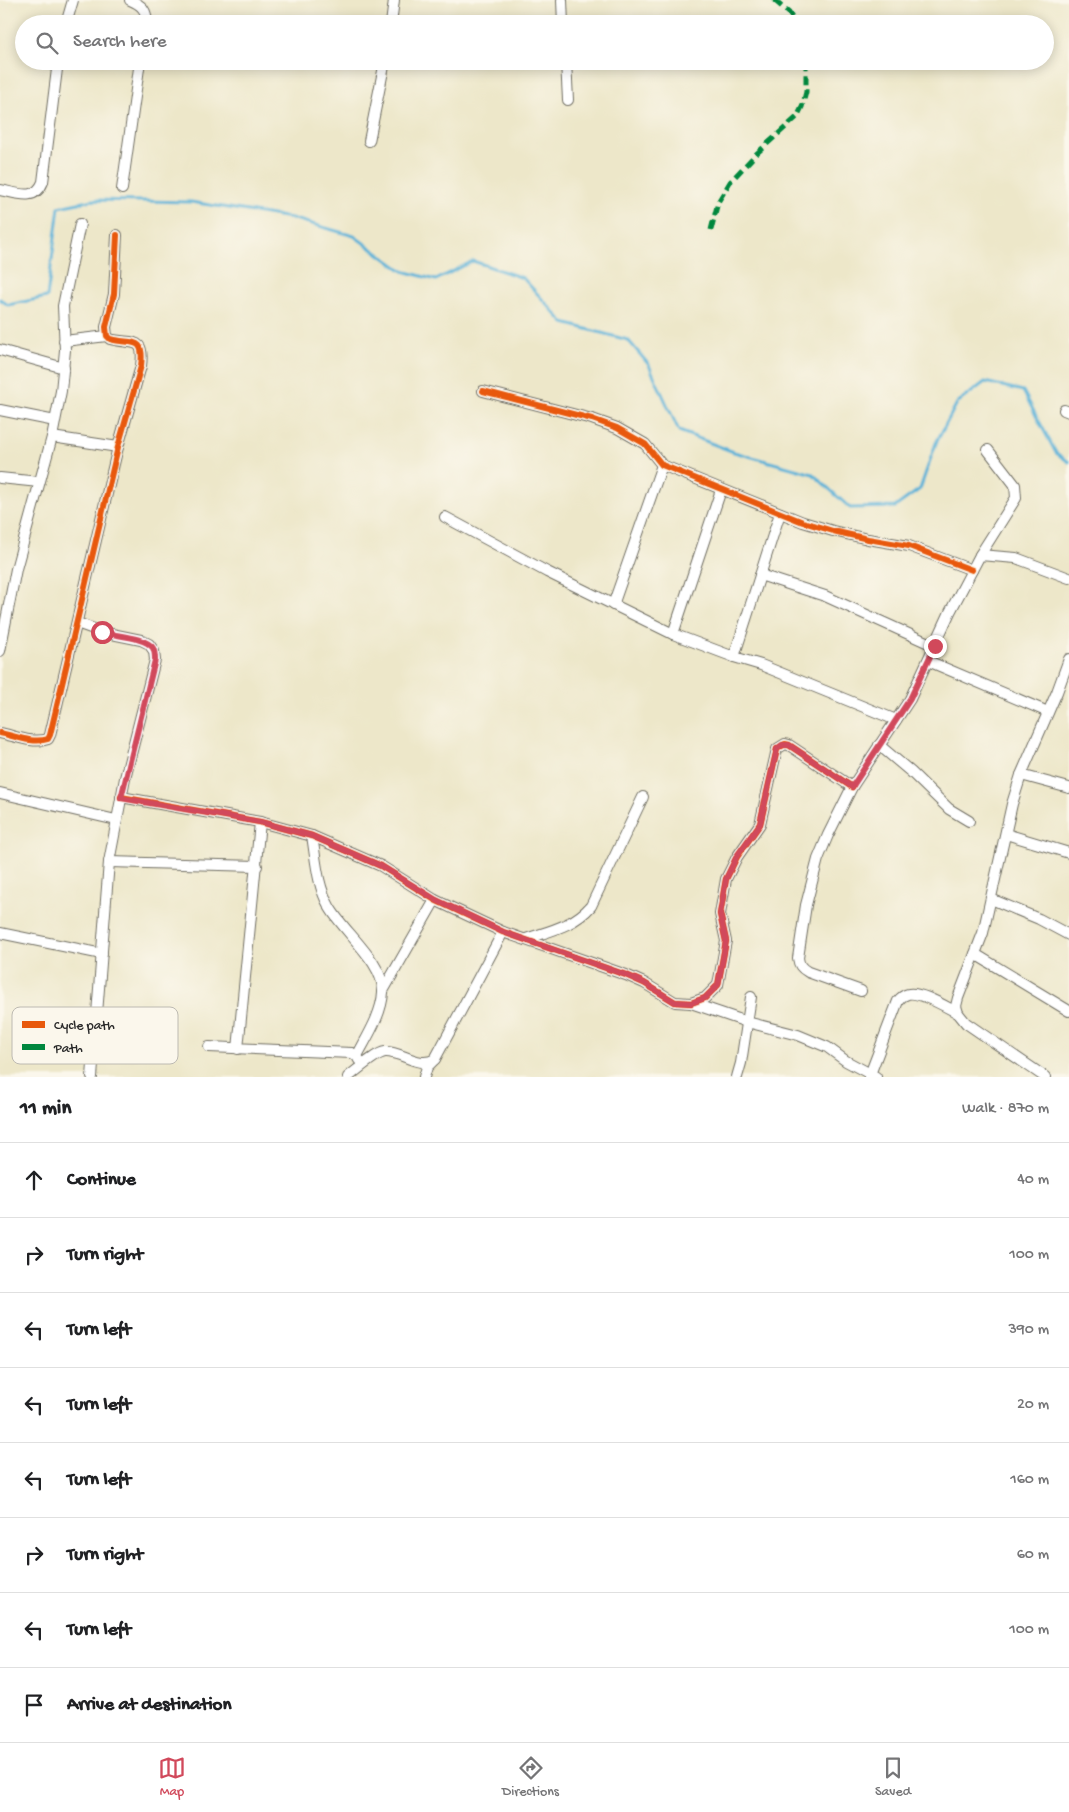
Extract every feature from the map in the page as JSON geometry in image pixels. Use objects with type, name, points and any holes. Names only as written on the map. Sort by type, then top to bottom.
[{"type":"street","points":[[69,15],[73,0]]},
{"type":"street","points":[[130,0],[140,4],[145,10],[146,15]]},
{"type":"street","points":[[392,15],[394,0]]},
{"type":"street","points":[[562,0],[563,15]]},
{"type":"street","points":[[0,190],[32,195],[40,189],[43,182],[57,70]]},
{"type":"street","points":[[122,189],[139,70]]},
{"type":"street","points":[[369,141],[384,70]]},
{"type":"street","points":[[566,70],[568,100]]},
{"type":"street","points":[[0,651],[16,569],[56,421],[64,368],[63,306],[80,224]]},
{"type":"street","points":[[0,733],[32,740],[48,739],[50,735],[118,447],[141,366],[142,348],[134,342],[114,341],[107,336],[106,327],[114,294],[117,235]]},
{"type":"street","points":[[64,341],[107,336]]},
{"type":"street","points":[[0,350],[64,368]]},
{"type":"street","points":[[483,391],[592,419],[617,428],[644,444],[662,465],[780,513],[833,531],[909,546],[972,570]]},
{"type":"street","points":[[0,410],[56,421]]},
{"type":"street","points":[[52,437],[118,447]]},
{"type":"street","points":[[861,991],[803,969],[798,958],[806,905],[818,859],[852,787],[910,699],[950,612],[972,570],[1016,498],[1015,485],[988,450]]},
{"type":"street","points":[[613,605],[662,465]]},
{"type":"street","points":[[0,478],[39,482]]},
{"type":"street","points":[[673,634],[721,490]]},
{"type":"street","points":[[734,657],[780,513]]},
{"type":"street","points":[[445,517],[547,572],[673,634],[734,657],[762,665],[896,720]]},
{"type":"street","points":[[980,555],[1016,558],[1069,578]]},
{"type":"street","points":[[760,575],[825,596],[935,646]]},
{"type":"street","points":[[77,623],[102,632],[141,640],[149,644],[154,651],[155,660],[121,798],[109,862],[99,1007]]},
{"type":"street","points":[[1044,1077],[966,1023],[956,1006],[975,954],[991,899],[1012,804],[1021,775],[1069,658]]},
{"type":"street","points":[[928,661],[1048,712]]},
{"type":"street","points":[[691,1003],[705,998],[718,985],[726,941],[720,914],[726,879],[737,856],[760,824],[777,749],[782,745],[789,745],[852,787]]},
{"type":"street","points":[[879,745],[911,772],[949,809],[969,821]]},
{"type":"street","points":[[1021,775],[1069,788]]},
{"type":"street","points":[[0,793],[116,820]]},
{"type":"street","points":[[526,939],[569,924],[581,917],[591,906],[643,797]]},
{"type":"street","points":[[121,798],[260,822],[312,836],[381,866],[436,900],[503,932],[626,975],[644,983],[675,1002],[691,1003],[747,1022],[798,1035],[827,1047],[872,1076],[898,1001],[902,996],[908,994],[919,995],[958,1012]]},
{"type":"street","points":[[238,1049],[260,822]]},
{"type":"street","points":[[1006,834],[1069,853]]},
{"type":"street","points":[[312,836],[323,894],[330,908],[373,964],[382,980],[383,991]]},
{"type":"street","points":[[109,862],[257,866]]},
{"type":"street","points":[[991,899],[1039,919],[1069,935]]},
{"type":"street","points":[[357,1056],[377,1016],[383,991],[436,900]]},
{"type":"street","points":[[424,1077],[503,932]]},
{"type":"street","points":[[0,933],[102,954]]},
{"type":"street","points":[[975,954],[1069,1011]]},
{"type":"street","points":[[737,1077],[751,997]]},
{"type":"street","points":[[209,1047],[352,1053],[357,1056],[359,1070]]},
{"type":"street","points":[[348,1077],[384,1052],[422,1062],[435,1059]]},
{"type":"waterway","points":[[0,299],[8,305],[47,297],[59,207],[93,200],[191,202],[291,218],[354,236],[403,271],[436,280],[473,261],[523,278],[564,323],[628,340],[649,365],[679,431],[734,452],[813,474],[850,508],[895,507],[920,489],[936,443],[957,403],[985,382],[1023,391],[1056,453],[1069,462]]},
{"type":"marked path","points":[[774,0],[790,15]]},
{"type":"marked path","points":[[711,230],[718,202],[730,182],[756,154],[797,117],[806,92],[806,70]]},
{"type":"cycle path","points":[[0,733],[36,741],[48,739],[50,735],[118,447],[141,366],[142,356],[139,345],[110,339],[107,336],[106,327],[114,294],[117,235]]},
{"type":"cycle path","points":[[483,391],[592,419],[617,428],[645,444],[662,465],[803,522],[868,539],[909,546],[972,570]]},
{"type":"cycle path","points":[[121,797],[260,822],[312,836],[381,866],[435,900],[503,932],[626,975],[644,983],[675,1002],[691,1003],[705,998],[718,985],[726,941],[720,914],[726,879],[737,857],[760,824],[777,749],[785,744],[789,745],[852,787]]},
{"type":"route","points":[[102,632],[141,640],[149,644],[154,651],[155,660],[121,798],[260,822],[292,829],[312,836],[381,866],[436,900],[503,932],[626,975],[664,994],[675,1002],[691,1003],[705,998],[718,985],[726,941],[720,914],[726,879],[737,856],[760,824],[774,755],[779,746],[789,745],[852,787],[910,699],[935,646]]}]
